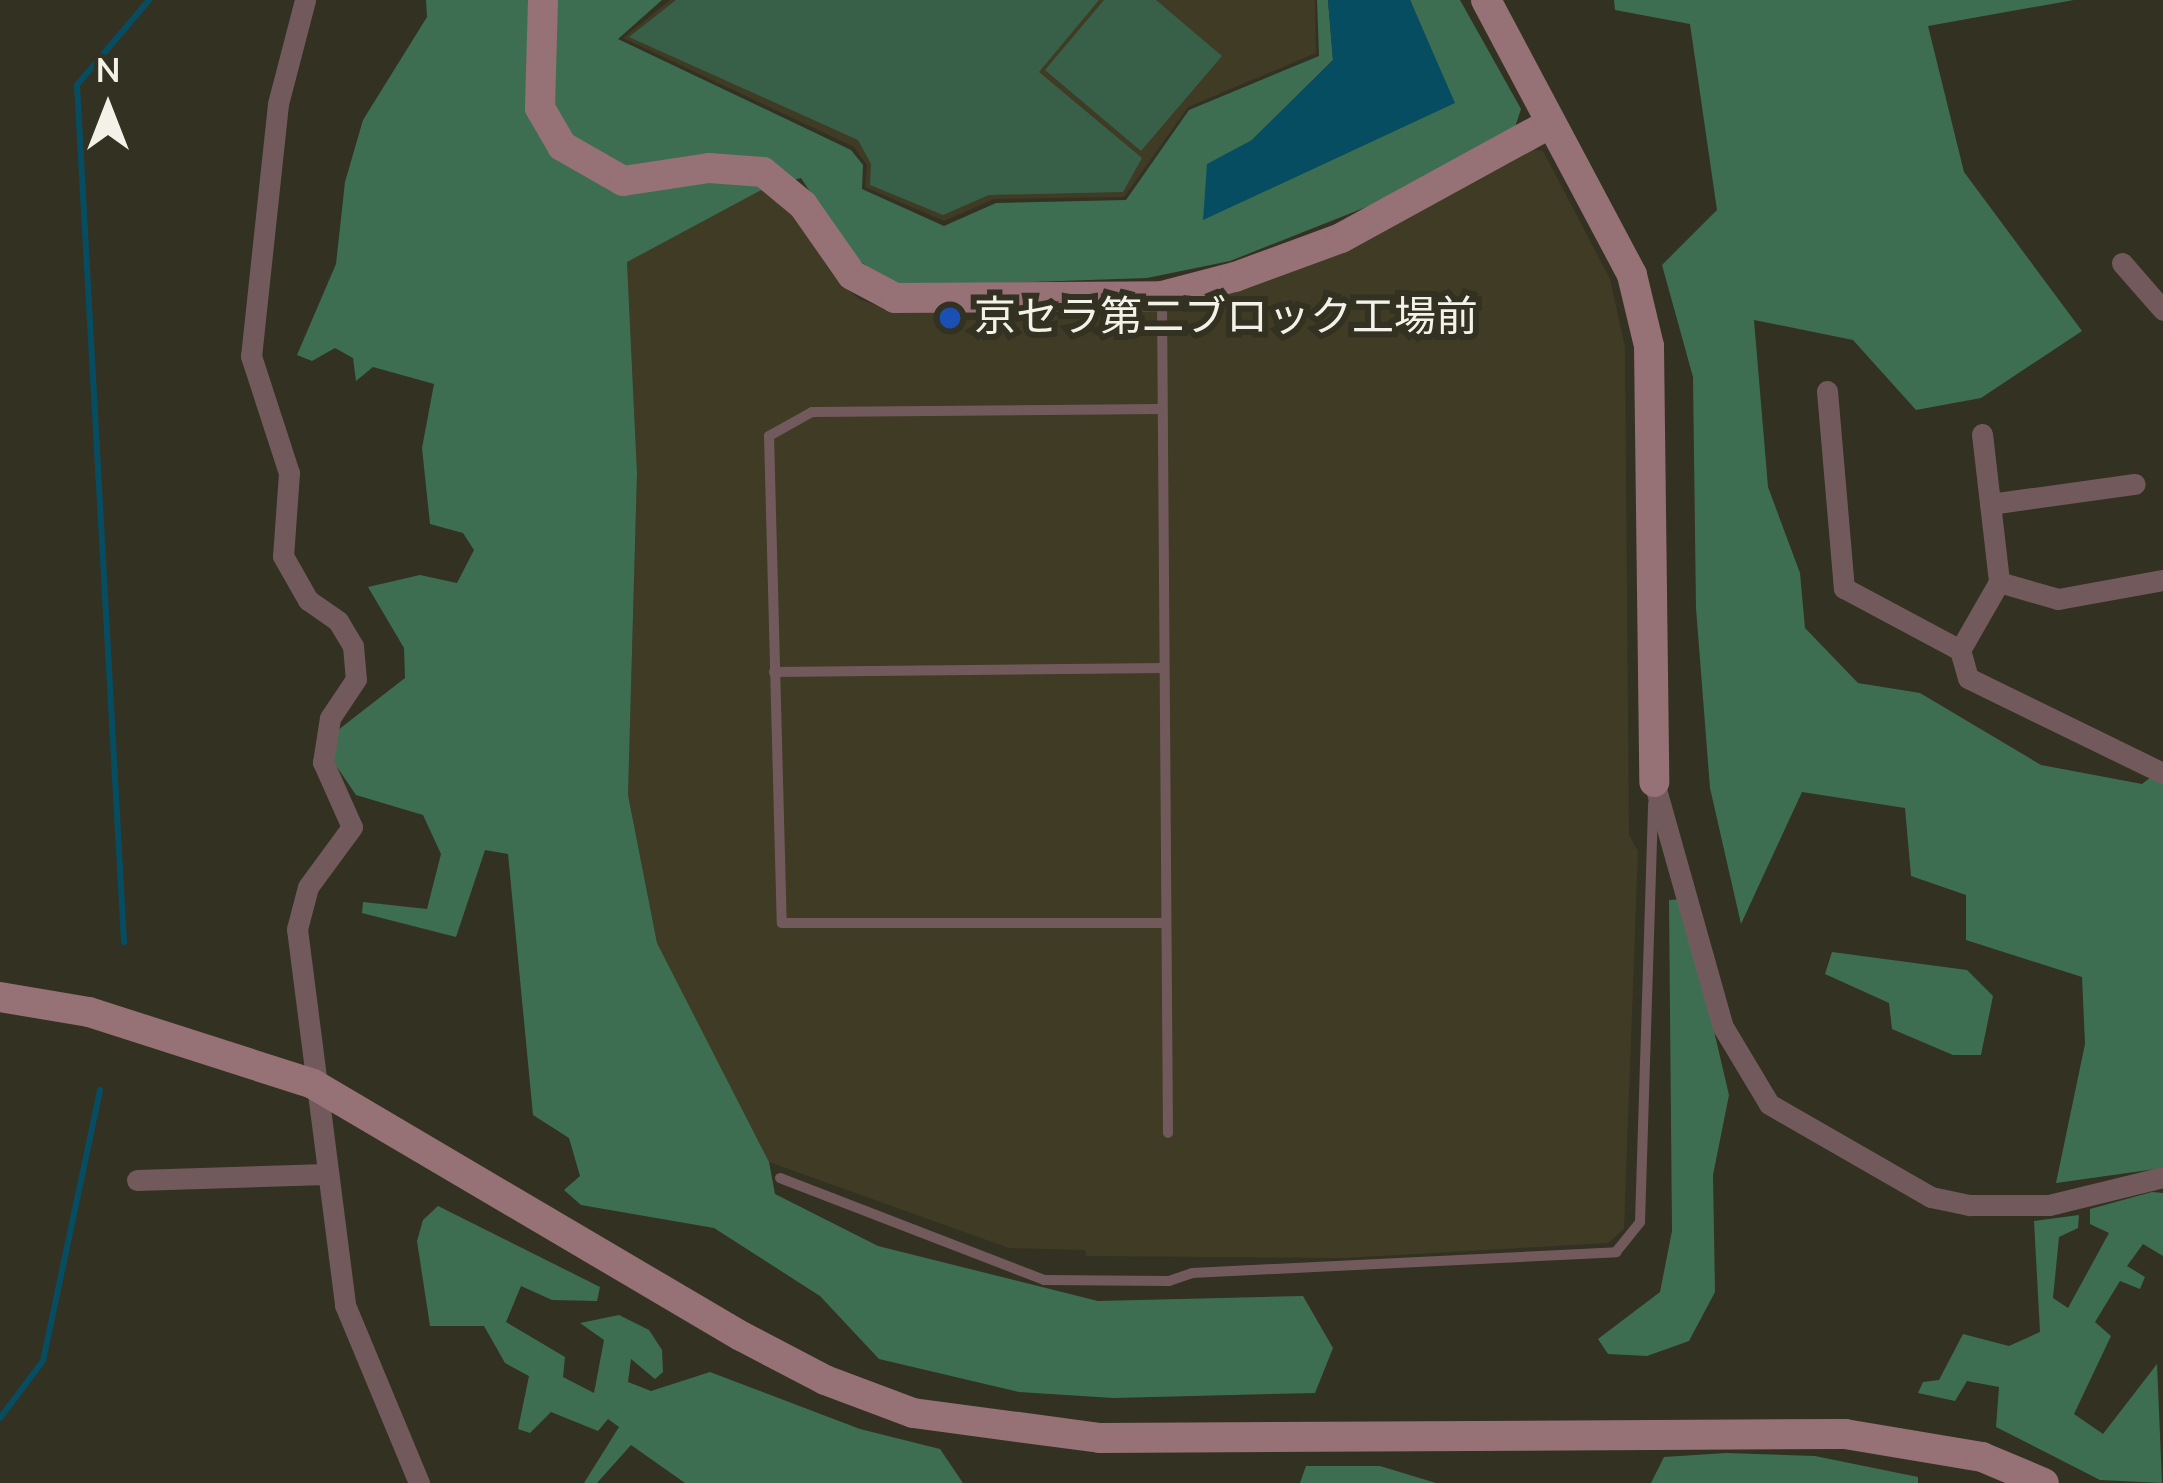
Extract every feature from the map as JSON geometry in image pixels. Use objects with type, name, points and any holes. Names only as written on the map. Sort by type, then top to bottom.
[{"type":"street","points":[[305,0],[278,104],[251,356],[290,472],[284,556],[308,600],[338,621],[353,646],[356,679],[330,718],[323,762],[352,827],[308,887],[297,929],[313,1084],[345,1305],[419,1483]]},
{"type":"street","points":[[543,0],[540,108],[562,146],[603,174],[643,182],[709,168],[763,172],[803,205],[852,275],[895,298],[1162,296],[1341,238],[1551,123]]},
{"type":"street","points":[[1486,0],[1632,274],[1649,346],[1654,782],[1723,1027],[1769,1104],[1931,1196],[1970,1205],[2049,1205],[2163,1177]]},
{"type":"street","points":[[2122,263],[2163,310]]},
{"type":"street","points":[[1827,391],[1844,588],[1960,650]]},
{"type":"street","points":[[1982,434],[1999,581],[1960,650],[1967,678],[2163,773]]},
{"type":"street","points":[[1990,504],[2135,484]]},
{"type":"street","points":[[1999,581],[2058,599],[2163,580]]},
{"type":"street","points":[[0,998],[89,1012],[313,1084],[741,1336],[824,1380],[913,1413],[1100,1438],[1845,1434],[1982,1457],[2044,1483]]},
{"type":"street","points":[[137,1180],[326,1174]]},
{"type":"lane","points":[[1162,296],[1168,1133]]},
{"type":"lane","points":[[1161,409],[812,412],[770,436],[782,923],[1166,923]]},
{"type":"lane","points":[[774,672],[1164,668]]},
{"type":"lane","points":[[780,1178],[1043,1280],[1169,1281],[1192,1273],[1616,1252],[1640,1222],[1654,782]]},
{"type":"shaded area","points":[[670,0],[1315,0],[1316,53],[1188,107],[1124,197],[994,199],[944,221],[865,187],[867,165],[854,147],[623,38]]},
{"type":"shaded area","points":[[1528,149],[1543,151],[1610,279],[1625,347],[1629,835],[1638,851],[1624,1229],[1608,1243],[1344,1258],[1086,1256],[1085,1250],[1009,1248],[769,1162],[657,943],[628,795],[637,473],[627,261],[765,187],[781,197],[833,275],[859,299],[895,312],[938,312],[939,322],[1125,311]]},
{"type":"green space","points":[[426,0],[662,0],[618,39],[851,150],[863,165],[862,189],[944,226],[996,203],[1126,200],[1189,110],[1319,56],[1317,0],[1328,0],[1333,60],[1252,140],[1204,219],[1454,103],[1410,0],[1460,0],[1521,109],[1515,127],[1384,200],[1230,261],[1147,278],[912,286],[885,280],[852,255],[801,178],[765,188],[627,262],[637,473],[628,795],[657,943],[769,1162],[775,1194],[878,1246],[1098,1301],[1303,1296],[1333,1348],[1315,1393],[1113,1398],[1019,1392],[879,1359],[820,1296],[714,1228],[581,1205],[564,1190],[580,1176],[569,1138],[533,1115],[508,854],[485,850],[456,937],[362,913],[363,902],[427,909],[441,854],[423,815],[356,795],[333,761],[338,730],[405,678],[404,648],[368,587],[420,575],[457,583],[474,550],[463,533],[430,524],[422,448],[434,384],[373,367],[356,381],[353,358],[335,348],[312,361],[297,355],[336,264],[345,182],[363,120],[427,17]]},
{"type":"green space","points":[[676,0],[1099,0],[1039,72],[1142,158],[1123,192],[989,195],[943,215],[870,185],[871,164],[858,140],[629,37]]},
{"type":"green space","points":[[1104,0],[1156,0],[1222,56],[1141,151],[1045,70]]},
{"type":"green space","points":[[1614,0],[2074,0],[1928,26],[1964,172],[2082,331],[1981,398],[1916,410],[1853,340],[1754,320],[1768,487],[1800,573],[1805,628],[1858,683],[1920,693],[2041,765],[2142,784],[2163,768],[2163,1168],[2056,1183],[2085,1044],[2082,977],[1966,940],[1966,895],[1911,876],[1905,808],[1802,792],[1741,924],[1710,788],[1696,608],[1693,377],[1662,265],[1717,210],[1690,24],[1615,10]]},
{"type":"green space","points":[[1683,899],[1729,1095],[1713,1175],[1715,1292],[1689,1341],[1647,1356],[1608,1354],[1598,1339],[1660,1292],[1672,1231],[1669,900]]},
{"type":"green space","points":[[1832,952],[1967,970],[1993,996],[1981,1055],[1953,1055],[1892,1029],[1889,1003],[1825,974]]},
{"type":"green space","points":[[2163,1193],[2163,1256],[2143,1244],[2127,1266],[2145,1277],[2140,1289],[2120,1281],[2095,1322],[2111,1336],[2074,1414],[2103,1434],[2157,1364],[2162,1483],[2100,1480],[1996,1427],[1999,1387],[1967,1381],[1955,1401],[1918,1393],[1923,1382],[1939,1380],[1963,1334],[2009,1346],[2040,1332],[2034,1221],[2079,1215],[2078,1228],[2059,1237],[2053,1298],[2068,1308],[2109,1233],[2090,1224],[2090,1209]]},
{"type":"green space","points":[[438,1206],[600,1287],[597,1301],[552,1300],[521,1286],[506,1322],[565,1357],[563,1377],[594,1393],[604,1340],[580,1323],[619,1315],[649,1330],[662,1350],[663,1372],[655,1379],[631,1359],[628,1382],[651,1391],[710,1372],[860,1429],[940,1449],[963,1483],[685,1483],[631,1445],[597,1483],[584,1483],[619,1427],[608,1419],[598,1431],[551,1412],[530,1433],[518,1429],[529,1376],[505,1363],[484,1326],[430,1326],[417,1241],[423,1220]]},
{"type":"green space","points":[[1815,1456],[1918,1477],[1918,1483],[1651,1483],[1664,1457]]},
{"type":"green space","points":[[1306,1466],[1380,1466],[1436,1483],[1300,1483]]},
{"type":"water","points":[[1328,0],[1410,0],[1455,103],[1203,220],[1207,164],[1252,140],[1333,60]]},
{"type":"waterway","points":[[124,942],[77,85],[149,0]]},
{"type":"waterway","points":[[0,1418],[43,1361],[100,1090]]},
{"type":"place","name":"京セラ第二ブロック工場前","points":[[950,318]]}]
